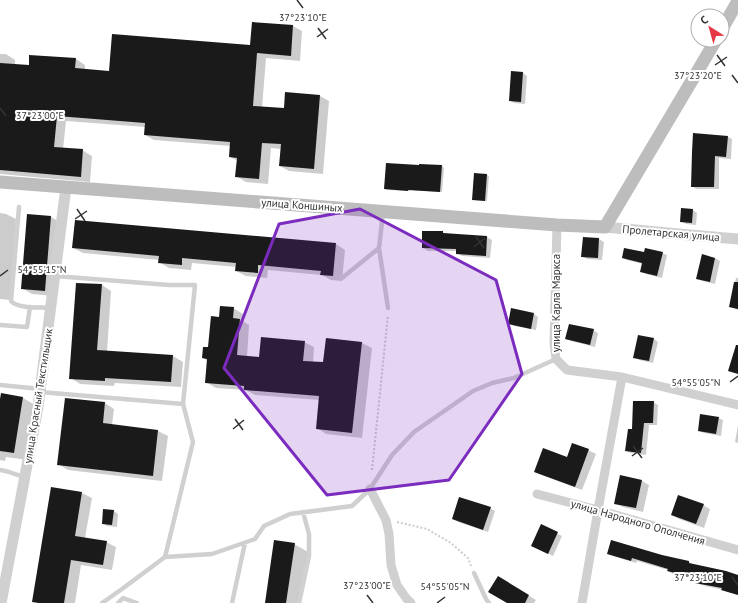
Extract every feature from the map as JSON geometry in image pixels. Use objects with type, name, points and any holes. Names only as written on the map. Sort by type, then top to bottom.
[{"type":"main road","points":[[730,16],[738,2]]},
{"type":"main road","points":[[605,227],[711,48]]},
{"type":"main road","name":"улица Коншиных","points":[[0,182],[557,225],[605,227]]},
{"type":"street","name":"улица Красный Текстильщик","points":[[1,603],[41,390],[66,187]]},
{"type":"street","name":"улица Карла Маркса","points":[[557,225],[554,343],[556,359],[566,370],[622,378],[738,405]]},
{"type":"street","name":"Пролетарская улица","points":[[605,227],[738,239]]},
{"type":"street","points":[[582,603],[622,378]]},
{"type":"street","points":[[370,490],[386,520],[389,534],[391,565],[397,586],[411,603]]},
{"type":"street","name":"улица Народного Ополчения","points":[[537,494],[738,550]]},
{"type":"lane","points":[[19,207],[11,301],[14,305],[51,308]]},
{"type":"lane","points":[[383,211],[379,248],[388,308]]},
{"type":"lane","points":[[342,278],[379,248]]},
{"type":"lane","points":[[55,276],[195,285],[183,404],[193,442],[165,557]]},
{"type":"lane","points":[[0,325],[27,327],[30,307]]},
{"type":"lane","points":[[102,603],[165,557],[212,554],[255,539],[264,526],[290,514],[352,506],[370,490],[392,455],[414,432],[473,390],[492,383],[514,378],[556,359]]},
{"type":"lane","points":[[0,385],[183,404]]},
{"type":"lane","points":[[0,470],[25,477]]},
{"type":"lane","points":[[299,603],[309,556],[309,534],[303,512]]},
{"type":"lane","points":[[232,603],[245,543]]},
{"type":"lane","points":[[474,573],[489,603]]},
{"type":"lane","points":[[118,603],[123,598],[137,603]]},
{"type":"path","points":[[370,490],[388,308]]},
{"type":"path","points":[[386,520],[427,529],[451,543],[468,558],[474,573]]},
{"type":"highlighted area","points":[[360,209],[496,280],[522,374],[449,480],[327,495],[224,368],[279,224]]},
{"type":"building","points":[[252,22],[293,25],[291,56],[257,53],[253,106],[284,108],[285,92],[320,95],[314,169],[279,166],[281,144],[262,143],[259,179],[235,177],[237,158],[229,157],[230,142],[144,135],[145,123],[57,116],[54,147],[83,149],[81,177],[0,170],[0,63],[29,65],[29,55],[76,58],[75,68],[109,71],[112,34],[250,45]]},
{"type":"building","points":[[511,71],[523,72],[521,102],[509,101]]},
{"type":"building","points":[[693,133],[728,136],[726,157],[715,156],[714,187],[691,187]]},
{"type":"building","points":[[386,163],[442,165],[440,192],[384,189]]},
{"type":"building","points":[[474,173],[487,174],[485,201],[472,200]]},
{"type":"building","points":[[681,208],[693,209],[692,223],[680,222]]},
{"type":"building","points":[[27,214],[51,216],[45,291],[21,289]]},
{"type":"building","points":[[75,220],[336,243],[333,276],[320,275],[321,271],[258,265],[258,273],[235,271],[236,263],[182,258],[182,265],[158,263],[159,256],[72,248]]},
{"type":"building","points":[[422,231],[443,231],[443,233],[487,236],[486,256],[456,254],[456,249],[422,248]]},
{"type":"building","points":[[583,237],[599,238],[598,258],[581,257]]},
{"type":"building","points":[[624,248],[644,252],[645,248],[663,252],[657,276],[640,272],[642,263],[622,258]]},
{"type":"building","points":[[702,254],[715,258],[710,282],[696,279]]},
{"type":"building","points":[[734,282],[738,282],[738,309],[729,307]]},
{"type":"building","points":[[76,283],[102,284],[97,350],[173,355],[171,382],[105,378],[105,381],[69,379]]},
{"type":"building","points":[[220,306],[234,307],[233,318],[240,319],[237,355],[259,357],[261,337],[305,341],[303,361],[323,362],[326,338],[362,342],[352,433],[316,429],[319,396],[244,390],[244,386],[205,383],[207,359],[202,358],[203,347],[208,347],[211,316],[219,317]]},
{"type":"building","points":[[511,308],[534,313],[531,329],[508,324]]},
{"type":"building","points":[[569,324],[594,329],[590,345],[565,339]]},
{"type":"building","points":[[638,335],[654,338],[649,361],[633,358]]},
{"type":"building","points":[[736,345],[738,345],[738,374],[728,371]]},
{"type":"building","points":[[1,393],[23,397],[14,453],[0,451]]},
{"type":"building","points":[[65,398],[105,402],[103,423],[158,430],[153,476],[57,465]]},
{"type":"building","points":[[633,401],[654,401],[653,423],[644,423],[641,453],[625,451],[628,429],[632,429]]},
{"type":"building","points":[[700,414],[719,417],[716,434],[698,431]]},
{"type":"building","points":[[572,443],[589,449],[575,487],[534,472],[543,448],[567,457]]},
{"type":"building","points":[[620,475],[642,480],[636,508],[614,504]]},
{"type":"building","points":[[51,487],[82,492],[75,536],[107,541],[103,565],[71,560],[64,603],[32,602]]},
{"type":"building","points":[[678,495],[704,504],[696,524],[671,515]]},
{"type":"building","points":[[459,497],[491,507],[483,530],[452,519]]},
{"type":"building","points":[[103,509],[114,510],[112,525],[102,524]]},
{"type":"building","points":[[541,524],[558,532],[548,554],[531,546]]},
{"type":"building","points":[[274,540],[295,543],[286,603],[265,603]]},
{"type":"building","points":[[611,540],[662,555],[689,561],[689,563],[738,575],[738,595],[721,590],[722,588],[695,583],[696,578],[667,571],[668,569],[632,558],[631,561],[607,554]]},
{"type":"building","points":[[498,576],[529,595],[525,603],[507,603],[488,592]]}]
